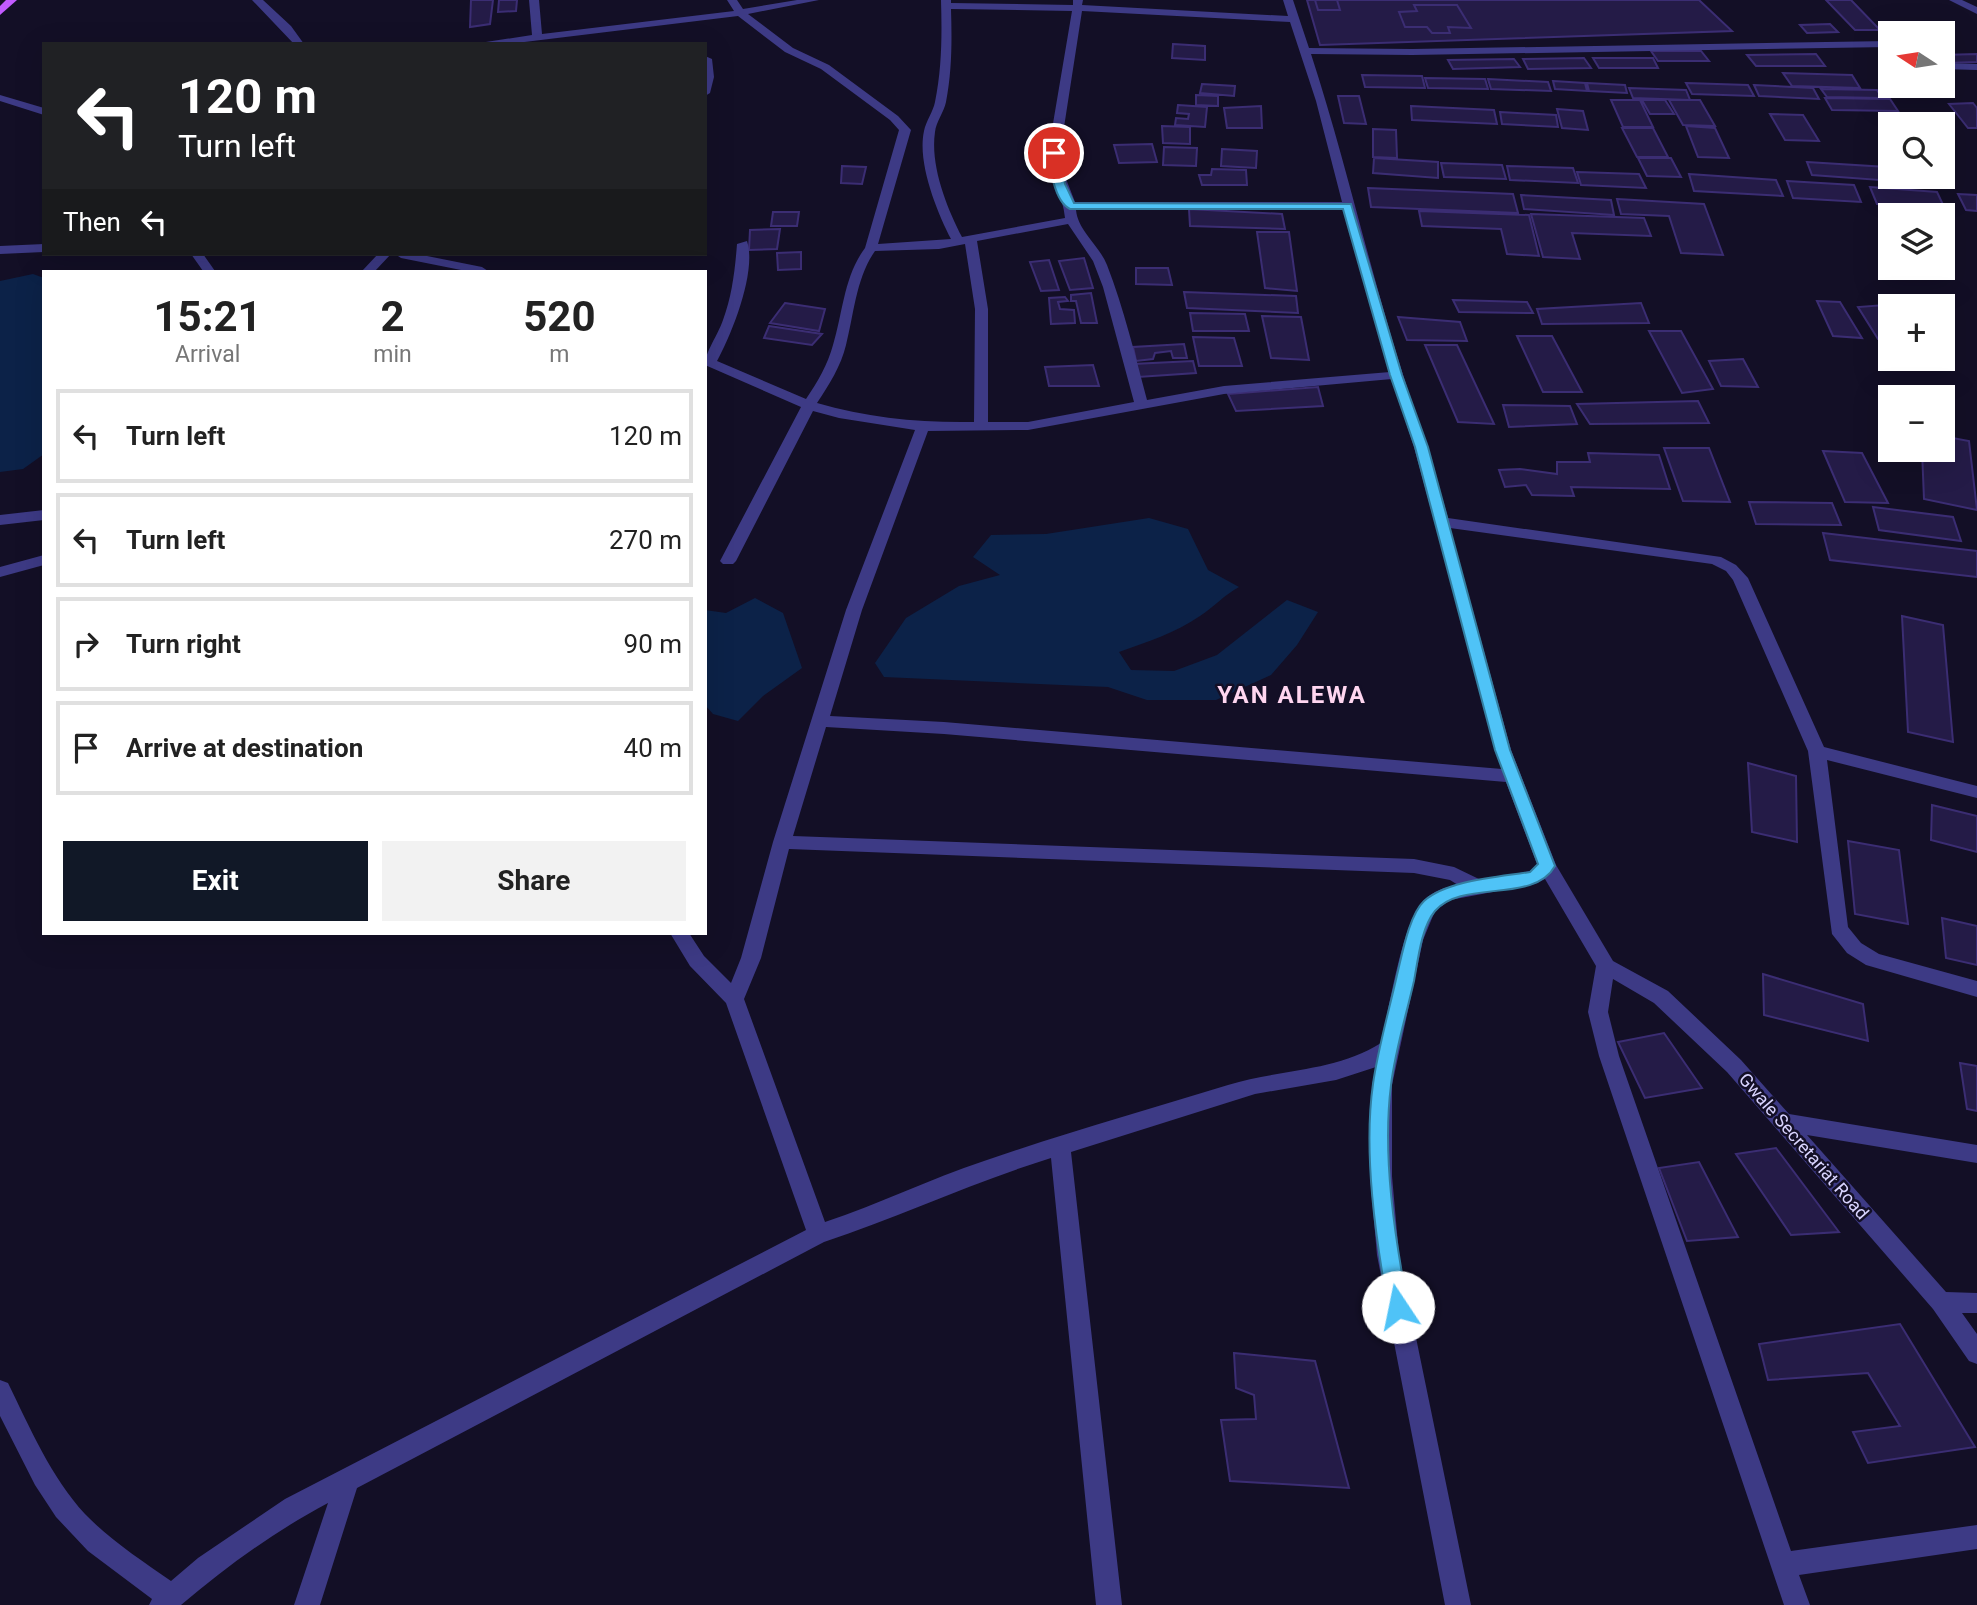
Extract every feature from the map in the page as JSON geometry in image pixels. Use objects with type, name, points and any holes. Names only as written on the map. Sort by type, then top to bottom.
[{"type":"main road","points":[[0,12],[12,0]]},
{"type":"street","points":[[257,0],[287,28],[298,42]]},
{"type":"street","points":[[534,0],[537,37]]},
{"type":"street","points":[[732,0],[741,14],[789,50],[825,67],[894,118],[905,130],[929,130],[937,121],[944,75],[946,3],[1078,4],[1292,19]]},
{"type":"street","points":[[500,42],[741,14],[814,0]]},
{"type":"street","points":[[1288,0],[1292,19],[1306,51],[1396,375],[1421,447],[1482,678],[1512,776],[1547,866],[1606,966],[1598,1012],[1609,1056],[1797,1605]]},
{"type":"street","points":[[1954,0],[1977,11]]},
{"type":"street","points":[[1078,4],[1054,153],[1060,184],[1070,206],[1072,220],[1099,261],[1142,405]]},
{"type":"street","points":[[1306,51],[1878,44]]},
{"type":"street","points":[[707,85],[708,59]]},
{"type":"street","points":[[1955,66],[1977,67]]},
{"type":"street","points":[[0,98],[42,111]]},
{"type":"street","points":[[728,561],[809,405],[824,383],[839,348],[861,262],[871,248],[893,164],[905,130]]},
{"type":"street","points":[[929,130],[936,188],[943,214],[964,240],[980,277],[981,428]]},
{"type":"street","points":[[1070,206],[1348,206]]},
{"type":"street","points":[[871,248],[939,245],[1072,220]]},
{"type":"street","points":[[743,244],[741,270],[731,319],[707,361],[809,405],[839,414],[923,427],[981,428],[1058,422],[1224,390],[1396,375]]},
{"type":"street","points":[[0,250],[42,248]]},
{"type":"street","points":[[369,270],[383,256]]},
{"type":"street","points":[[410,256],[477,270]]},
{"type":"street","points":[[455,266],[466,256]]},
{"type":"street","points":[[734,999],[751,958],[782,842],[863,584],[923,427]]},
{"type":"street","points":[[0,520],[42,515]]},
{"type":"street","points":[[1442,522],[1716,560],[1731,568],[1740,578],[1817,751],[1839,929],[1854,948],[1873,960],[1977,989]]},
{"type":"street","points":[[0,572],[42,561]]},
{"type":"street","points":[[820,721],[944,728],[1512,776]]},
{"type":"street","points":[[1817,751],[1977,792]]},
{"type":"street","points":[[782,842],[1415,866],[1454,874],[1480,888]]},
{"type":"street","points":[[1458,1605],[1388,1255],[1381,1176],[1382,1085],[1414,940],[1428,908],[1445,894],[1535,877],[1547,866]]},
{"type":"street","points":[[680,935],[697,961],[734,999],[818,1234]]},
{"type":"street","name":"Gwale Secretariat Road","points":[[1606,966],[1661,997],[1734,1066],[1941,1302],[1977,1353]]},
{"type":"street","points":[[0,1391],[42,1472],[73,1520],[166,1601],[207,1567],[294,1508],[818,1234],[869,1217],[984,1170],[1255,1085],[1336,1072],[1367,1062],[1391,1047]]},
{"type":"street","points":[[1784,1122],[1977,1154]]},
{"type":"street","points":[[1060,1146],[1109,1605]]},
{"type":"street","points":[[1941,1302],[1977,1303]]},
{"type":"street","points":[[307,1605],[347,1481]]},
{"type":"street","points":[[1783,1565],[1977,1537]]},
{"type":"water","points":[[33,274],[42,277],[42,455],[23,469],[0,472],[0,281]]},
{"type":"water","points":[[1149,518],[1188,529],[1208,570],[1239,587],[1181,627],[1119,652],[1131,670],[1174,671],[1217,655],[1287,600],[1318,612],[1297,645],[1271,675],[1216,700],[1147,700],[1108,687],[884,677],[875,663],[906,618],[959,586],[1000,575],[973,557],[991,535],[1046,534]]},
{"type":"water","points":[[755,598],[783,613],[802,668],[763,696],[738,721],[713,714],[707,707],[707,610],[726,613]]},
{"type":"building","points":[[471,0],[493,0],[490,24],[470,27]]},
{"type":"building","points":[[499,0],[517,0],[516,11],[498,12]]},
{"type":"building","points":[[1307,0],[1699,0],[1732,31],[1320,45]]},
{"type":"building","points":[[1315,0],[1337,0],[1340,10],[1318,10]]},
{"type":"building","points":[[1826,0],[1851,0],[1878,28],[1855,30]]},
{"type":"building","points":[[1414,5],[1457,5],[1471,28],[1448,27],[1450,33],[1432,33],[1427,27],[1405,27],[1399,12],[1417,11]]},
{"type":"building","points":[[1830,24],[1838,32],[1807,33],[1800,25]]},
{"type":"building","points":[[1173,44],[1205,46],[1205,60],[1172,58]]},
{"type":"building","points":[[1651,51],[1701,51],[1709,61],[1658,61]]},
{"type":"building","points":[[1816,54],[1825,66],[1756,66],[1747,55]]},
{"type":"building","points":[[1977,54],[1977,62],[1955,63],[1955,55]]},
{"type":"building","points":[[1584,58],[1591,68],[1528,69],[1523,59]]},
{"type":"building","points":[[1593,58],[1653,58],[1658,68],[1599,68]]},
{"type":"building","points":[[1514,59],[1520,67],[1453,69],[1448,60]]},
{"type":"building","points":[[1783,73],[1852,75],[1860,88],[1792,86]]},
{"type":"building","points":[[1362,75],[1422,76],[1425,88],[1365,87]]},
{"type":"building","points":[[1425,78],[1485,79],[1488,89],[1428,88]]},
{"type":"building","points":[[1488,79],[1548,82],[1551,91],[1491,89]]},
{"type":"building","points":[[1553,81],[1585,83],[1587,91],[1555,89]]},
{"type":"building","points":[[1587,83],[1625,85],[1627,93],[1589,91]]},
{"type":"building","points":[[1686,83],[1748,85],[1754,96],[1692,94]]},
{"type":"building","points":[[1202,84],[1235,86],[1234,96],[1200,93]]},
{"type":"building","points":[[1754,85],[1813,88],[1819,99],[1759,96]]},
{"type":"building","points":[[1629,88],[1686,90],[1690,100],[1633,98]]},
{"type":"building","points":[[1821,89],[1878,92],[1878,98],[1827,97]]},
{"type":"building","points":[[1196,95],[1218,96],[1218,106],[1196,105]]},
{"type":"building","points":[[1338,96],[1359,96],[1366,124],[1344,123]]},
{"type":"building","points":[[1825,98],[1890,99],[1898,111],[1832,110]]},
{"type":"building","points":[[1611,100],[1640,100],[1653,127],[1623,127]]},
{"type":"building","points":[[1642,100],[1665,100],[1674,114],[1650,114]]},
{"type":"building","points":[[1669,100],[1700,100],[1715,126],[1683,125]]},
{"type":"building","points":[[1973,103],[1977,108],[1977,128],[1968,128],[1949,104]]},
{"type":"building","points":[[1178,105],[1207,107],[1205,127],[1175,125],[1176,118],[1188,119],[1189,114],[1177,113]]},
{"type":"building","points":[[1261,106],[1262,128],[1227,128],[1224,108]]},
{"type":"building","points":[[1411,106],[1494,110],[1497,124],[1412,120]]},
{"type":"building","points":[[1557,109],[1583,111],[1588,130],[1562,128]]},
{"type":"building","points":[[1500,112],[1556,115],[1558,127],[1502,124]]},
{"type":"building","points":[[1770,114],[1803,115],[1819,141],[1785,140]]},
{"type":"building","points":[[1162,126],[1190,127],[1190,144],[1163,143]]},
{"type":"building","points":[[1686,126],[1715,128],[1729,158],[1698,157]]},
{"type":"building","points":[[1622,128],[1653,128],[1668,157],[1637,157]]},
{"type":"building","points":[[1373,129],[1396,130],[1397,158],[1373,157]]},
{"type":"building","points":[[1152,144],[1157,162],[1119,163],[1114,145]]},
{"type":"building","points":[[1164,147],[1197,148],[1196,166],[1163,165]]},
{"type":"building","points":[[1222,149],[1257,151],[1256,168],[1221,166]]},
{"type":"building","points":[[1374,158],[1438,162],[1438,178],[1373,173]]},
{"type":"building","points":[[1638,158],[1671,158],[1681,177],[1647,176]]},
{"type":"building","points":[[1807,162],[1878,166],[1878,180],[1812,175]]},
{"type":"building","points":[[1441,163],[1502,165],[1506,179],[1444,177]]},
{"type":"building","points":[[842,166],[866,167],[862,184],[841,183]]},
{"type":"building","points":[[1507,166],[1573,168],[1578,183],[1510,180]]},
{"type":"building","points":[[1212,169],[1246,170],[1247,185],[1202,185],[1199,175],[1211,175]]},
{"type":"building","points":[[1577,172],[1639,174],[1646,188],[1581,185]]},
{"type":"building","points":[[1689,174],[1776,180],[1783,196],[1694,191]]},
{"type":"building","points":[[1787,181],[1854,185],[1861,202],[1793,198]]},
{"type":"building","points":[[1870,187],[1937,192],[1942,203],[1878,203]]},
{"type":"building","points":[[1368,188],[1513,194],[1518,213],[1371,207]]},
{"type":"building","points":[[1958,194],[1977,195],[1977,211],[1966,210]]},
{"type":"building","points":[[1521,195],[1611,200],[1614,215],[1524,209]]},
{"type":"building","points":[[1617,199],[1704,204],[1723,255],[1681,253],[1669,216],[1621,214]]},
{"type":"building","points":[[1189,209],[1282,214],[1285,229],[1190,226]]},
{"type":"building","points":[[1419,211],[1529,215],[1539,256],[1507,254],[1501,229],[1422,226]]},
{"type":"building","points":[[773,212],[799,212],[797,226],[771,226]]},
{"type":"building","points":[[1531,214],[1644,218],[1651,236],[1572,233],[1580,259],[1543,257]]},
{"type":"building","points":[[780,229],[777,249],[749,250],[750,230]]},
{"type":"building","points":[[1257,232],[1289,232],[1297,291],[1265,288]]},
{"type":"building","points":[[801,252],[801,269],[778,270],[777,253]]},
{"type":"building","points":[[1084,258],[1093,288],[1070,290],[1059,261]]},
{"type":"building","points":[[1049,260],[1059,290],[1041,291],[1030,262]]},
{"type":"building","points":[[1136,268],[1168,268],[1172,285],[1136,284]]},
{"type":"building","points":[[1184,292],[1296,296],[1298,313],[1187,308]]},
{"type":"building","points":[[1091,293],[1097,323],[1081,323],[1076,301],[1071,301],[1071,295]]},
{"type":"building","points":[[1065,297],[1068,301],[1058,302],[1060,309],[1074,310],[1075,323],[1051,324],[1049,298]]},
{"type":"building","points":[[1453,300],[1527,302],[1533,313],[1459,312]]},
{"type":"building","points":[[1817,301],[1840,302],[1862,338],[1833,336]]},
{"type":"building","points":[[785,303],[825,309],[819,331],[770,323]]},
{"type":"building","points":[[1641,303],[1649,323],[1542,324],[1537,309]]},
{"type":"building","points":[[1878,306],[1878,339],[1858,307]]},
{"type":"building","points":[[1190,313],[1245,314],[1249,331],[1193,331]]},
{"type":"building","points":[[1262,316],[1301,317],[1309,360],[1271,358]]},
{"type":"building","points":[[1398,317],[1460,322],[1467,341],[1407,340]]},
{"type":"building","points":[[769,326],[822,334],[812,345],[764,338]]},
{"type":"building","points":[[1649,331],[1681,331],[1713,389],[1682,393]]},
{"type":"building","points":[[1517,336],[1552,336],[1582,392],[1543,392]]},
{"type":"building","points":[[1193,337],[1234,338],[1242,366],[1199,366]]},
{"type":"building","points":[[1184,344],[1187,358],[1173,358],[1171,351],[1155,353],[1153,359],[1136,361],[1133,347]]},
{"type":"building","points":[[1425,345],[1457,345],[1494,424],[1458,422]]},
{"type":"building","points":[[1743,359],[1758,387],[1721,386],[1709,361]]},
{"type":"building","points":[[1193,361],[1196,373],[1138,377],[1133,364]]},
{"type":"building","points":[[1093,365],[1099,386],[1049,386],[1045,367]]},
{"type":"building","points":[[1318,387],[1323,406],[1236,411],[1228,394]]},
{"type":"building","points":[[1698,401],[1709,423],[1590,424],[1577,404]]},
{"type":"building","points":[[1503,405],[1570,406],[1577,424],[1509,427]]},
{"type":"building","points":[[1955,438],[1969,441],[1977,510],[1924,499],[1922,462],[1955,462]]},
{"type":"building","points":[[1664,448],[1709,448],[1730,502],[1683,501]]},
{"type":"building","points":[[1823,451],[1862,453],[1888,503],[1845,502]]},
{"type":"building","points":[[1588,453],[1659,455],[1670,489],[1571,487],[1574,496],[1532,495],[1526,485],[1505,487],[1499,470],[1520,469],[1557,474],[1557,462],[1590,462]]},
{"type":"building","points":[[1749,502],[1832,503],[1841,525],[1756,524]]},
{"type":"building","points":[[1873,507],[1953,517],[1961,541],[1879,530]]},
{"type":"building","points":[[1823,533],[1977,551],[1977,577],[1830,560]]},
{"type":"building","points":[[1902,616],[1943,625],[1953,742],[1908,732]]},
{"type":"building","points":[[1748,763],[1796,776],[1797,842],[1752,832]]},
{"type":"building","points":[[1932,805],[1977,816],[1977,852],[1931,840]]},
{"type":"building","points":[[1848,841],[1899,850],[1908,924],[1855,914]]},
{"type":"building","points":[[1942,918],[1977,926],[1977,965],[1946,958]]},
{"type":"building","points":[[1763,974],[1863,1004],[1868,1041],[1764,1015]]},
{"type":"building","points":[[1664,1033],[1702,1088],[1645,1098],[1618,1042]]},
{"type":"building","points":[[1960,1063],[1977,1066],[1977,1111],[1967,1109]]},
{"type":"building","points":[[1776,1148],[1839,1232],[1791,1235],[1736,1154]]},
{"type":"building","points":[[1699,1162],[1738,1237],[1687,1241],[1659,1168]]},
{"type":"building","points":[[1900,1324],[1975,1447],[1868,1463],[1853,1432],[1900,1426],[1868,1373],[1768,1380],[1759,1344]]},
{"type":"building","points":[[1234,1353],[1315,1361],[1349,1488],[1230,1481],[1221,1420],[1256,1419],[1254,1395],[1236,1388]]},
{"type":"district","name":"YAN ALEWA","points":[[1292,695]]},
{"type":"route","points":[[1054,153],[1060,184],[1070,206],[1348,206],[1396,375],[1421,447],[1503,750],[1547,866],[1539,876],[1445,894],[1423,915],[1414,940],[1382,1085],[1380,1123],[1381,1176],[1388,1255],[1398,1307]]}]
